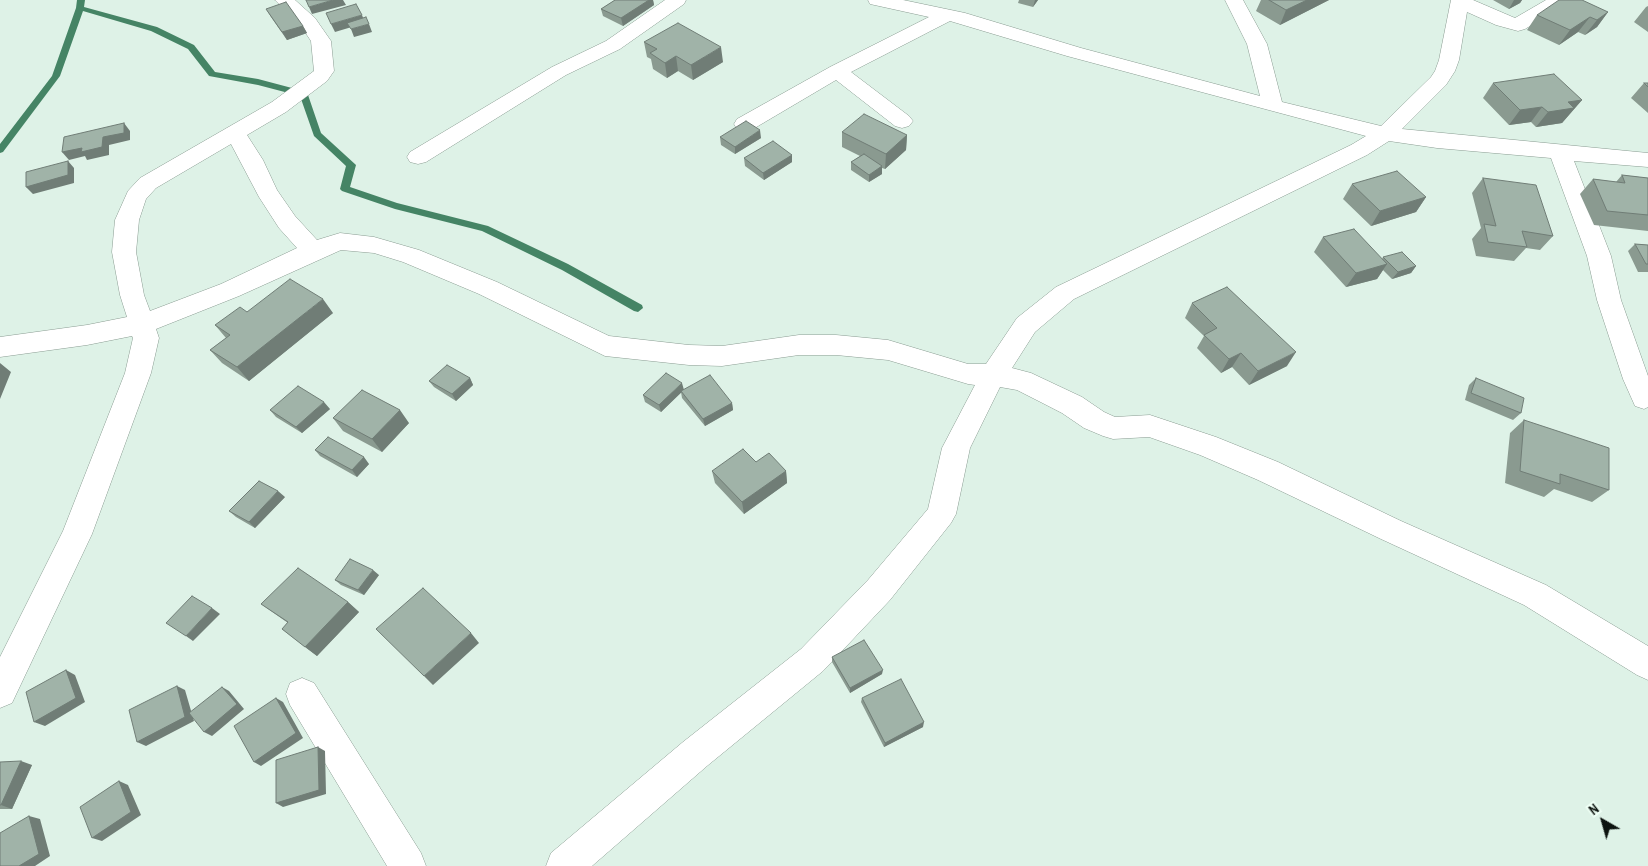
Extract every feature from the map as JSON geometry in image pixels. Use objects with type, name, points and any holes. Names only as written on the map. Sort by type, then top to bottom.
[{"type":"street","points":[[0,692],[77,534],[144,353],[146,338],[132,295],[124,252],[127,220],[136,196],[148,183],[279,107],[320,77],[324,71],[321,41],[308,22],[284,0]]},
{"type":"street","points":[[418,157],[560,72],[613,45],[678,0]]},
{"type":"street","points":[[877,0],[953,12],[1074,52],[1385,134],[1437,141],[1648,160]]},
{"type":"street","points":[[1234,0],[1256,44],[1273,106]]},
{"type":"street","points":[[564,866],[696,754],[812,660],[879,590],[941,514],[956,448],[992,375],[1026,325],[1065,293],[1359,150],[1385,134],[1439,81],[1445,72],[1460,0],[1503,21],[1518,25],[1559,0]]},
{"type":"street","points":[[745,124],[836,71],[953,12]]},
{"type":"street","points":[[836,71],[902,121]]},
{"type":"street","points":[[234,132],[252,160],[267,192],[287,222],[313,251]]},
{"type":"street","points":[[1560,152],[1598,256],[1609,300],[1644,398]]},
{"type":"street","points":[[0,347],[87,335],[142,324],[230,290],[313,251],[340,241],[353,241],[411,256],[488,288],[605,346],[689,355],[722,356],[799,345],[836,345],[888,350],[968,374],[992,375],[1022,380],[1072,405],[1094,420],[1113,428],[1150,426],[1178,437],[1206,444],[1268,471],[1391,530],[1535,595],[1648,664]]},
{"type":"street","points":[[302,694],[408,866]]},
{"type":"building","points":[[306,0],[333,0],[309,7]]},
{"type":"building","points":[[615,0],[649,0],[621,18],[601,9]]},
{"type":"building","points":[[1269,0],[1307,0],[1286,10]]},
{"type":"building","points":[[1559,0],[1582,0],[1608,12],[1597,20],[1590,17],[1570,30],[1537,15]]},
{"type":"building","points":[[286,2],[303,26],[282,32],[266,9]]},
{"type":"building","points":[[356,4],[362,15],[331,24],[326,13]]},
{"type":"building","points":[[366,17],[369,24],[351,29],[347,23]]},
{"type":"building","points":[[678,23],[721,47],[691,65],[676,56],[665,63],[650,53],[657,49],[644,42]]},
{"type":"building","points":[[1554,74],[1582,100],[1568,102],[1574,108],[1548,112],[1542,107],[1520,110],[1493,83]]},
{"type":"building","points":[[864,114],[907,135],[886,154],[842,132]]},
{"type":"building","points":[[746,121],[760,130],[735,147],[720,137]]},
{"type":"building","points":[[124,123],[124,133],[103,137],[102,147],[81,152],[82,148],[62,152],[64,137]]},
{"type":"building","points":[[773,141],[792,155],[763,173],[744,158]]},
{"type":"building","points":[[864,154],[882,166],[869,175],[851,162]]},
{"type":"building","points":[[68,161],[68,175],[26,187],[26,172]]},
{"type":"building","points":[[1397,171],[1426,197],[1380,211],[1352,184]]},
{"type":"building","points":[[1622,175],[1648,178],[1648,215],[1607,211],[1593,179],[1625,183]]},
{"type":"building","points":[[1483,178],[1536,185],[1553,236],[1522,231],[1527,247],[1488,242],[1484,224],[1496,226]]},
{"type":"building","points":[[1354,229],[1387,264],[1356,273],[1323,237]]},
{"type":"building","points":[[1635,244],[1648,245],[1648,264],[1646,264]]},
{"type":"building","points":[[1402,252],[1416,266],[1398,272],[1383,257]]},
{"type":"building","points":[[290,279],[323,299],[237,367],[210,350],[230,335],[215,325],[240,307],[247,312]]},
{"type":"building","points":[[1227,287],[1296,352],[1258,371],[1241,353],[1229,359],[1204,335],[1217,328],[1192,303]]},
{"type":"building","points":[[447,365],[470,378],[452,394],[429,381]]},
{"type":"building","points":[[666,373],[682,383],[659,405],[643,395]]},
{"type":"building","points":[[710,375],[732,403],[703,419],[681,391]]},
{"type":"building","points":[[1476,378],[1524,398],[1521,413],[1471,393]]},
{"type":"building","points":[[298,386],[324,402],[296,427],[270,410]]},
{"type":"building","points":[[362,390],[400,410],[372,439],[333,418]]},
{"type":"building","points":[[1524,420],[1609,448],[1609,490],[1560,474],[1560,484],[1520,471]]},
{"type":"building","points":[[328,437],[364,457],[352,470],[315,450]]},
{"type":"building","points":[[743,449],[756,462],[769,453],[786,471],[742,502],[712,471]]},
{"type":"building","points":[[259,481],[278,491],[249,522],[229,511]]},
{"type":"building","points":[[350,559],[373,570],[358,590],[335,580]]},
{"type":"building","points":[[298,568],[348,602],[305,647],[282,629],[288,622],[261,604]]},
{"type":"building","points":[[423,588],[471,633],[424,676],[376,629]]},
{"type":"building","points":[[192,596],[212,608],[186,636],[166,623]]},
{"type":"building","points":[[864,640],[883,670],[850,688],[832,657]]},
{"type":"building","points":[[66,670],[76,698],[34,722],[26,692]]},
{"type":"building","points":[[901,679],[924,722],[885,743],[862,698]]},
{"type":"building","points":[[177,686],[185,717],[137,742],[129,710]]},
{"type":"building","points":[[222,687],[237,704],[204,732],[189,713]]},
{"type":"building","points":[[276,698],[296,733],[254,762],[234,726]]},
{"type":"building","points":[[318,747],[319,790],[276,803],[276,760]]},
{"type":"building","points":[[21,761],[1,805],[0,805],[0,762]]},
{"type":"building","points":[[119,781],[131,812],[92,838],[80,807]]},
{"type":"building","points":[[29,816],[39,854],[19,866],[0,866],[0,833]]},
{"type":"waterway","points":[[80,8],[81,0]]},
{"type":"waterway","points":[[0,150],[56,76],[80,8]]},
{"type":"waterway","points":[[80,8],[154,29],[191,47],[212,74],[258,82],[304,94],[317,134],[351,165],[345,189],[395,206],[485,228],[565,267],[638,308]]}]
